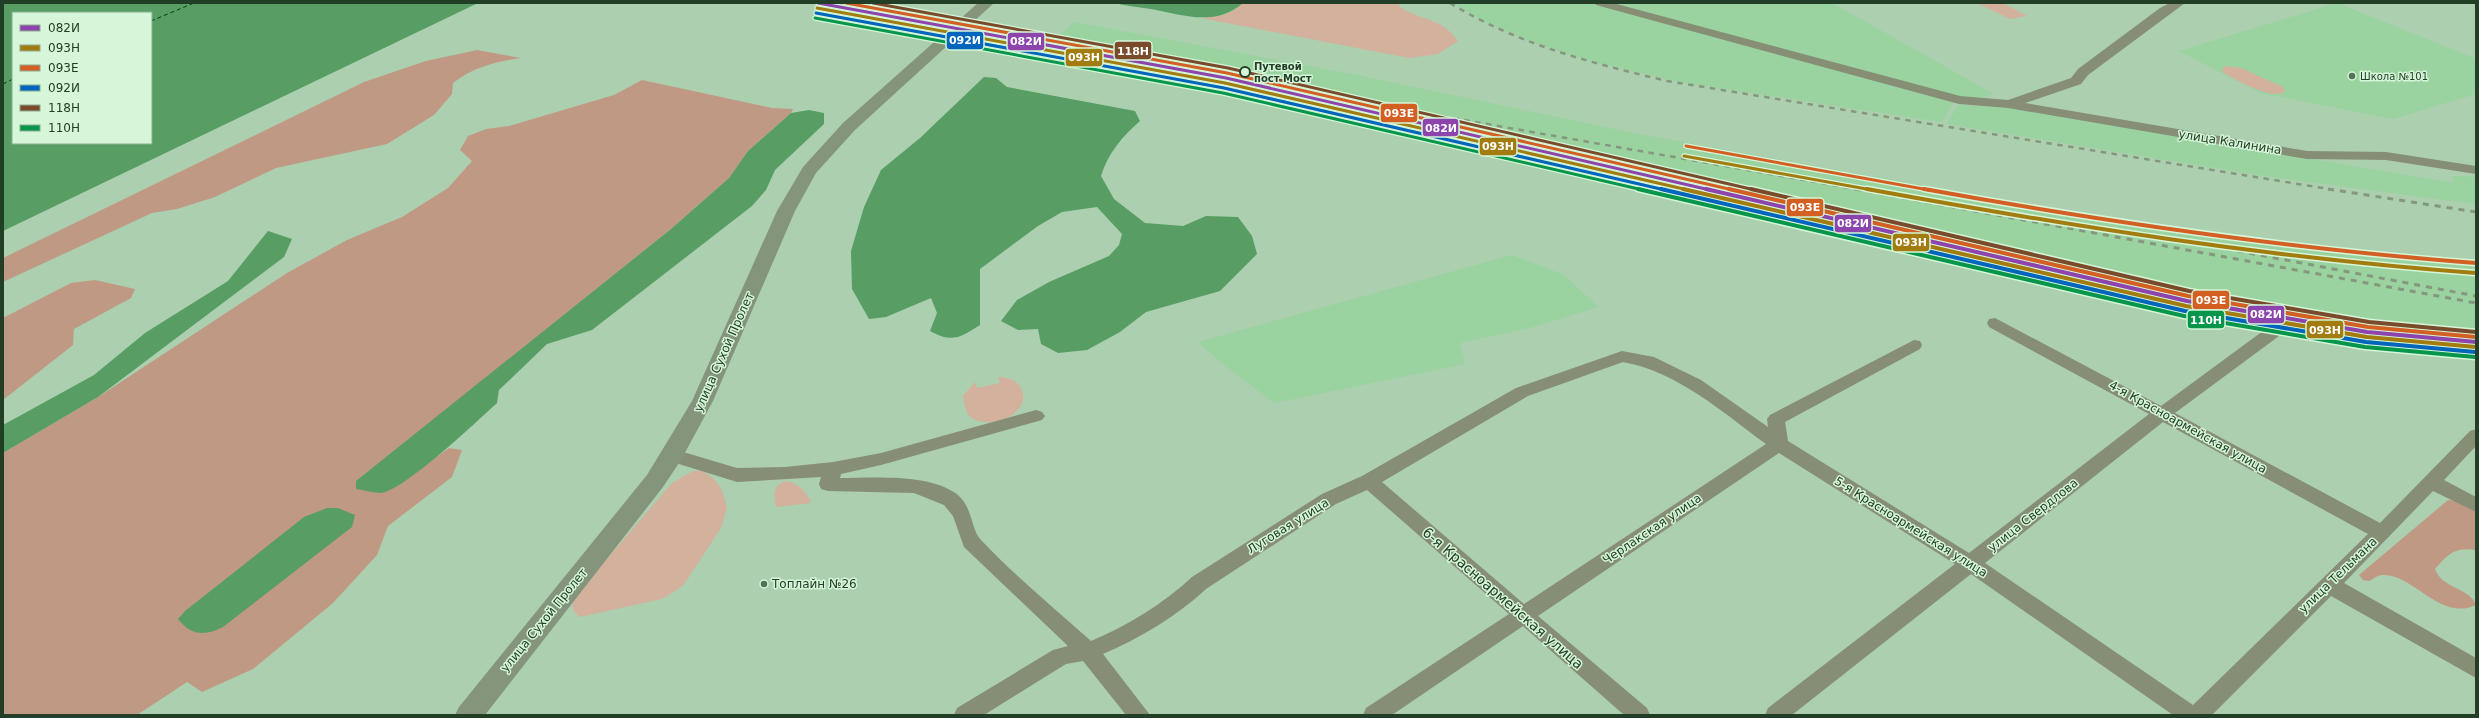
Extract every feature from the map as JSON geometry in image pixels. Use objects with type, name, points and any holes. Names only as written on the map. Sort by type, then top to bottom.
[{"type":"main road","name":"улица Сухой Пролет","points":[[469,715],[673,455],[711,387],[748,299],[801,182],[826,152],[864,112],[947,35],[988,3]]},
{"type":"street","name":"улица Калинина","points":[[1600,3],[1959,100],[2008,104],[2212,139],[2250,144],[2307,155],[2386,156],[2476,170]]},
{"type":"street","points":[[2008,104],[2076,81],[2083,72],[2095,62],[2164,11],[2179,3]]},
{"type":"street","name":"4-я Красноармейская улица","points":[[1995,323],[2382,533]]},
{"type":"street","name":"улица Свердлова","points":[[1776,715],[2163,414],[2273,332]]},
{"type":"street","points":[[1779,444],[1776,419],[1914,345]]},
{"type":"street","name":"5-я Красноармейская улица","points":[[1622,356],[1648,361],[1695,384],[1779,444],[1971,564],[2190,715]]},
{"type":"street","name":"Луговая улица","points":[[965,715],[1061,656],[1088,650],[1125,634],[1181,600],[1199,582],[1329,499],[1368,481],[1522,392],[1622,356]]},
{"type":"street","points":[[831,476],[881,459],[1036,416]]},
{"type":"street","name":"улица Тельмана","points":[[2198,715],[2328,584],[2382,533],[2430,481],[2476,435]]},
{"type":"street","name":"Черлакская улица","points":[[1374,715],[1523,617],[1779,444]]},
{"type":"street","points":[[673,455],[738,475],[785,474],[831,476],[914,486],[935,492],[951,500],[962,514],[972,542],[1032,601],[1088,650],[1139,715]]},
{"type":"street","name":"6-я Красноармейская улица","points":[[1368,481],[1523,617],[1638,715]]},
{"type":"street","points":[[2430,481],[2476,505]]},
{"type":"street","points":[[2328,584],[2476,669]]},
{"type":"shaded area","points":[[3,3],[478,3],[3,231]]},
{"type":"shaded area","points":[[1114,3],[1243,3],[1222,15],[1199,17]]},
{"type":"shaded area","points":[[1243,3],[1399,3],[1398,5],[1412,14],[1436,22],[1444,27],[1458,41],[1438,54],[1409,58],[1201,18],[1224,15]]},
{"type":"shaded area","points":[[1453,3],[1832,3],[1994,94],[1965,102],[1953,103],[1942,122],[1680,82],[1600,64],[1532,42],[1485,22]]},
{"type":"shaded area","points":[[1977,3],[2003,3],[2027,16],[2010,19]]},
{"type":"shaded area","name":"Школа №101","points":[[2337,3],[2476,59],[2476,94],[2393,119],[2261,93],[2179,51]]},
{"type":"shaded area","points":[[1074,22],[1352,74],[1638,134],[2038,206],[2165,227],[2336,249],[2476,261],[2476,275],[2461,274],[2476,277],[2476,351],[2357,337],[2096,288],[1503,146],[1043,49]]},
{"type":"shaded area","points":[[477,50],[521,58],[485,66],[461,77],[453,83],[452,94],[434,115],[387,144],[276,168],[215,197],[177,209],[152,213],[3,282],[3,258],[364,82],[426,61]]},
{"type":"shaded area","points":[[2225,66],[2241,68],[2283,87],[2285,92],[2279,94],[2271,93],[2254,88],[2224,73],[2222,70]]},
{"type":"shaded area","points":[[984,77],[996,78],[1007,87],[1135,111],[1140,121],[1116,146],[1101,176],[1114,199],[1145,223],[1183,226],[1206,216],[1238,217],[1252,236],[1257,254],[1220,291],[1146,312],[1120,332],[1087,350],[1058,353],[1041,344],[1038,329],[1018,330],[1001,321],[1017,300],[1049,282],[1109,256],[1119,245],[1122,234],[1097,207],[1062,212],[1038,226],[980,269],[980,325],[967,333],[950,338],[930,331],[937,313],[931,298],[886,317],[869,319],[852,289],[851,251],[864,207],[881,170],[920,138]]},
{"type":"shaded area","points":[[642,80],[772,108],[793,109],[791,113],[748,151],[729,178],[671,229],[523,348],[381,493],[398,485],[449,448],[462,450],[452,477],[388,526],[377,555],[333,603],[253,669],[202,692],[187,682],[137,715],[3,715],[3,453],[98,397],[287,273],[347,240],[402,217],[448,188],[472,161],[460,150],[468,136],[486,129],[509,126],[614,95]]},
{"type":"shaded area","points":[[1958,105],[2002,106],[2453,183],[2453,176],[2476,177],[2476,204],[2271,177],[1947,124]]},
{"type":"shaded area","points":[[809,110],[824,113],[824,124],[775,170],[766,190],[752,206],[592,330],[547,344],[499,390],[497,403],[423,468],[392,489],[381,493],[356,489],[356,481],[671,229],[729,178],[748,151],[791,113]]},
{"type":"shaded area","points":[[268,231],[292,239],[284,257],[98,397],[3,453],[3,425],[94,375],[145,333],[228,281]]},
{"type":"shaded area","points":[[1512,255],[1564,275],[1598,307],[1530,328],[1460,343],[1465,364],[1274,403],[1224,365],[1198,342]]},
{"type":"shaded area","points":[[95,280],[135,289],[131,298],[74,329],[73,345],[3,400],[3,318],[71,283]]},
{"type":"shaded area","points":[[998,377],[1009,379],[1018,384],[1023,394],[1022,404],[1016,412],[1007,418],[985,422],[975,420],[967,413],[963,396],[975,382],[977,388],[1000,383]]},
{"type":"shaded area","points":[[693,471],[703,471],[714,479],[722,490],[727,508],[721,528],[683,586],[662,599],[580,617],[573,610],[573,602],[576,595],[672,483]]},
{"type":"shaded area","points":[[786,481],[794,483],[802,489],[810,499],[811,503],[776,507],[776,488],[778,485]]},
{"type":"shaded area","points":[[2448,500],[2458,501],[2476,510],[2476,550],[2469,549],[2452,553],[2435,569],[2438,576],[2443,581],[2468,595],[2473,599],[2476,605],[2463,609],[2450,607],[2427,596],[2405,581],[2393,576],[2380,575],[2369,581],[2363,580],[2359,575]]},
{"type":"shaded area","points":[[327,508],[338,508],[355,515],[352,527],[223,627],[211,632],[199,633],[188,629],[178,619],[185,611],[304,517]]},
{"type":"ferry route","points":[[152,21],[194,3]]},
{"type":"ferry route","points":[[3,84],[12,80]]},
{"type":"railway","points":[[1450,3],[1501,30],[1555,51],[1610,67],[1667,81],[2335,190]]},
{"type":"railway","points":[[1226,78],[1861,190]]},
{"type":"railway","points":[[1855,189],[2476,303]]},
{"type":"railway","points":[[2328,189],[2476,212]]},
{"type":"railway","points":[[2143,233],[2476,296]]},
{"type":"transit line","name":"082И","points":[[818,3],[1226,78],[2187,301],[2367,332],[2476,342]]},
{"type":"transit line","name":"093Е","points":[[846,3],[1227,73],[2188,296],[2368,327],[2476,337]]},
{"type":"transit line","name":"118Н","points":[[873,3],[1228,68],[2189,291],[2369,322],[2476,332]]},
{"type":"transit line","name":"093Н","points":[[817,8],[1225,83],[2186,306],[2367,337],[2476,347]]},
{"type":"transit line","name":"092И","points":[[816,13],[1224,88],[2185,311],[2366,342],[2475,352]]},
{"type":"transit line","name":"110Н","points":[[815,18],[1223,93],[2184,316],[2365,347],[2475,357]]},
{"type":"transit line","name":"093Е","points":[[1686,146],[1981,200],[2178,232],[2376,256],[2476,263]]},
{"type":"transit line","name":"093Н","points":[[1684,156],[1980,210],[2177,242],[2376,266],[2476,273]]},
{"type":"place","name":"Путевой пост Мост","points":[[1245,72]]},
{"type":"place","name":"Школа №101","points":[[2352,76]]},
{"type":"place","name":"Топлайн №26","points":[[764,584]]}]
